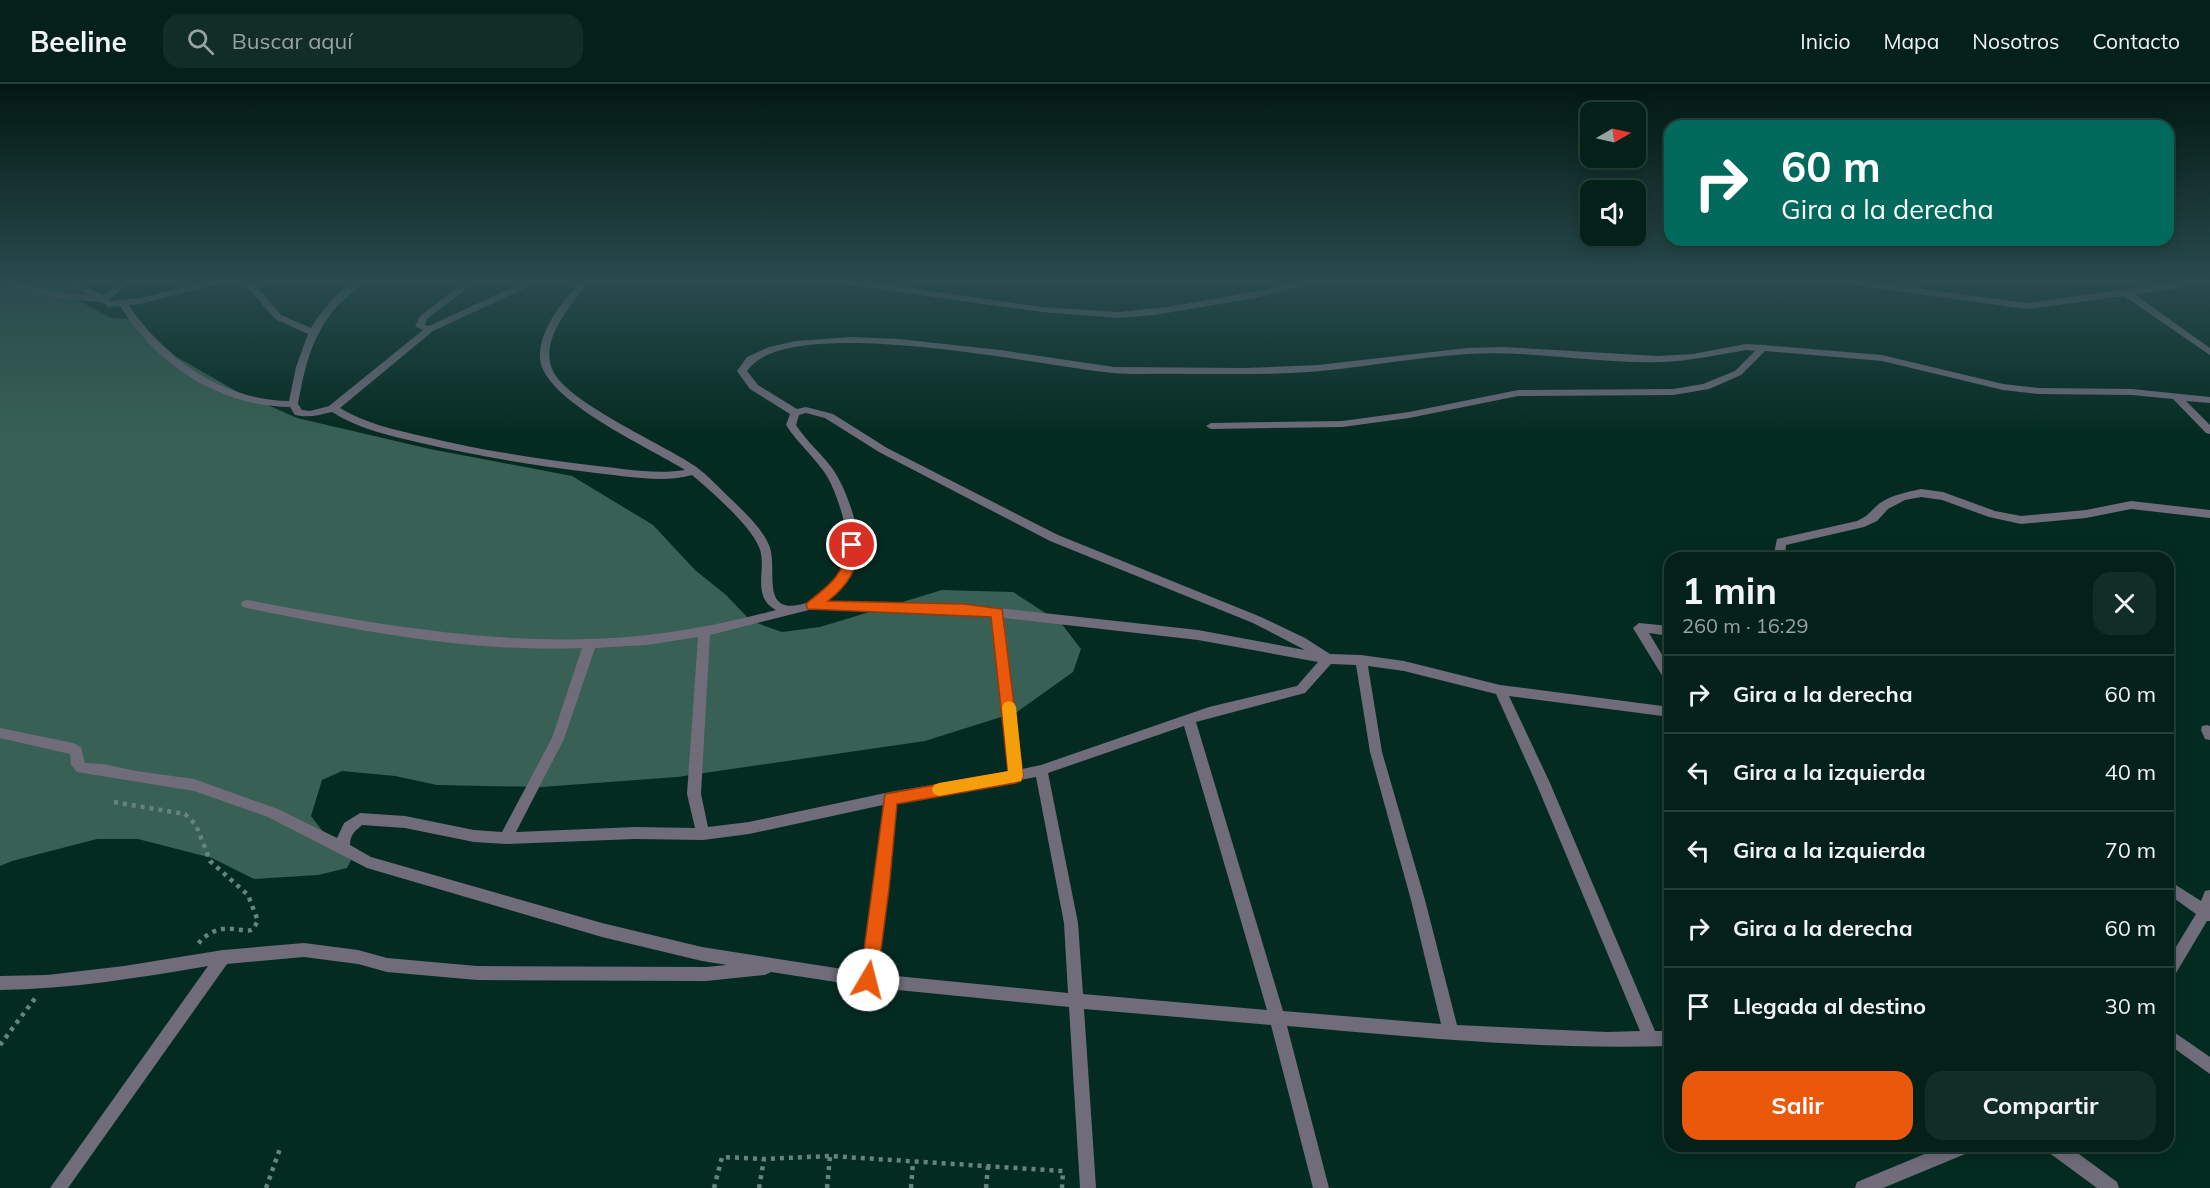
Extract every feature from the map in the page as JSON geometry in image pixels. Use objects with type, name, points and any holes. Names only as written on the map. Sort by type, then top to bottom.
[{"type":"street","points":[[145,334],[171,360],[233,395],[277,405],[292,404]]},
{"type":"street","points":[[311,334],[298,371],[292,404],[299,413],[310,414],[333,408],[424,334]]},
{"type":"street","points":[[550,334],[545,355],[548,371],[565,393],[693,470],[756,534],[766,554],[766,585],[770,601],[777,608],[792,611]]},
{"type":"street","points":[[2184,334],[2210,352]]},
{"type":"street","points":[[795,413],[754,387],[742,371],[750,359],[772,349],[796,344],[851,340],[955,348],[1114,370],[1245,371],[1318,368],[1467,351],[1503,350],[1658,359],[1693,357],[1746,347],[1882,358],[2003,387],[2210,400]]},
{"type":"street","points":[[1211,426],[1342,424],[1408,415],[1518,393],[1672,392],[1705,387],[1738,373],[1763,348]]},
{"type":"street","points":[[2175,396],[2210,431]]},
{"type":"street","points":[[333,408],[338,415],[361,425],[485,453],[611,471],[682,474],[693,470]]},
{"type":"street","points":[[795,413],[806,410],[829,416],[883,450],[1054,538],[1257,620],[1300,641],[1328,659]]},
{"type":"street","points":[[795,413],[790,425],[833,477],[844,504],[852,545],[852,562],[834,589],[813,605]]},
{"type":"street","points":[[1780,552],[1781,542],[1860,524],[1873,519],[1884,506],[1902,497],[1921,493],[1943,496],[1993,514],[2021,520],[2086,514],[2131,505],[2210,514]]},
{"type":"street","points":[[247,604],[353,626],[458,638],[590,644],[628,642],[704,632],[813,605],[953,608],[1198,635],[1328,659],[1361,660],[1404,666],[1500,690],[1664,711]]},
{"type":"street","points":[[997,612],[1016,776]]},
{"type":"street","points":[[1664,630],[1639,627],[1664,669]]},
{"type":"street","points":[[703,834],[694,794],[704,632]]},
{"type":"street","points":[[506,838],[558,739],[590,644]]},
{"type":"street","points":[[343,848],[343,839],[349,827],[360,819],[405,822],[474,836],[506,838],[635,833],[703,834],[749,828],[890,798],[1041,770],[1209,712],[1300,690],[1328,659]]},
{"type":"street","points":[[1361,660],[1376,752],[1418,900],[1451,1032]]},
{"type":"street","points":[[1,733],[68,747],[76,751],[78,765],[81,768],[103,769],[135,777],[194,784],[273,813],[368,862],[602,930],[702,954],[868,980],[1077,1001],[1451,1032],[1607,1040],[1661,1037],[1500,690]]},
{"type":"street","points":[[1189,720],[1277,1018],[1321,1188]]},
{"type":"street","points":[[1041,770],[1071,924],[1088,1188]]},
{"type":"street","points":[[868,980],[881,889],[890,798]]},
{"type":"street","points":[[2174,890],[2207,914]]},
{"type":"street","points":[[2174,964],[2207,914],[2210,896]]},
{"type":"street","points":[[0,982],[47,982],[124,973],[223,957],[304,950],[358,957],[387,965],[477,973],[706,974],[783,966]]},
{"type":"street","points":[[58,1188],[223,957]]},
{"type":"street","points":[[2174,1039],[2210,1066]]},
{"type":"street","points":[[1863,1188],[1950,1152]]},
{"type":"street","points":[[2062,1152],[2111,1188]]},
{"type":"path","points":[[114,802],[185,814],[196,825],[210,861],[248,895],[258,921],[254,929],[250,931],[229,926],[219,928],[199,941],[196,948],[223,957]]},
{"type":"path","points":[[0,1045],[47,982]]},
{"type":"path","points":[[266,1188],[281,1146]]},
{"type":"path","points":[[714,1188],[722,1156],[764,1159],[830,1156],[1063,1171],[1062,1188]]},
{"type":"path","points":[[827,1188],[830,1156]]},
{"type":"path","points":[[759,1188],[764,1159]]},
{"type":"path","points":[[911,1188],[913,1162]]},
{"type":"path","points":[[986,1188],[988,1166]]},
{"type":"shaded area","points":[[0,334],[151,334],[175,356],[236,391],[297,418],[430,449],[572,476],[653,525],[695,570],[726,595],[751,621],[782,632],[820,627],[942,590],[1013,592],[1061,623],[1081,649],[1073,672],[1017,712],[925,741],[677,777],[541,787],[437,785],[395,776],[342,771],[322,780],[311,816],[330,841],[357,849],[347,868],[318,875],[254,879],[212,858],[138,839],[97,839],[0,866]]},
{"type":"slow traffic","points":[[939,790],[1016,776],[1009,707]]},
{"type":"route","points":[[852,545],[852,562],[834,589],[813,605],[997,612],[1016,776],[890,798],[881,889],[868,980]]}]
